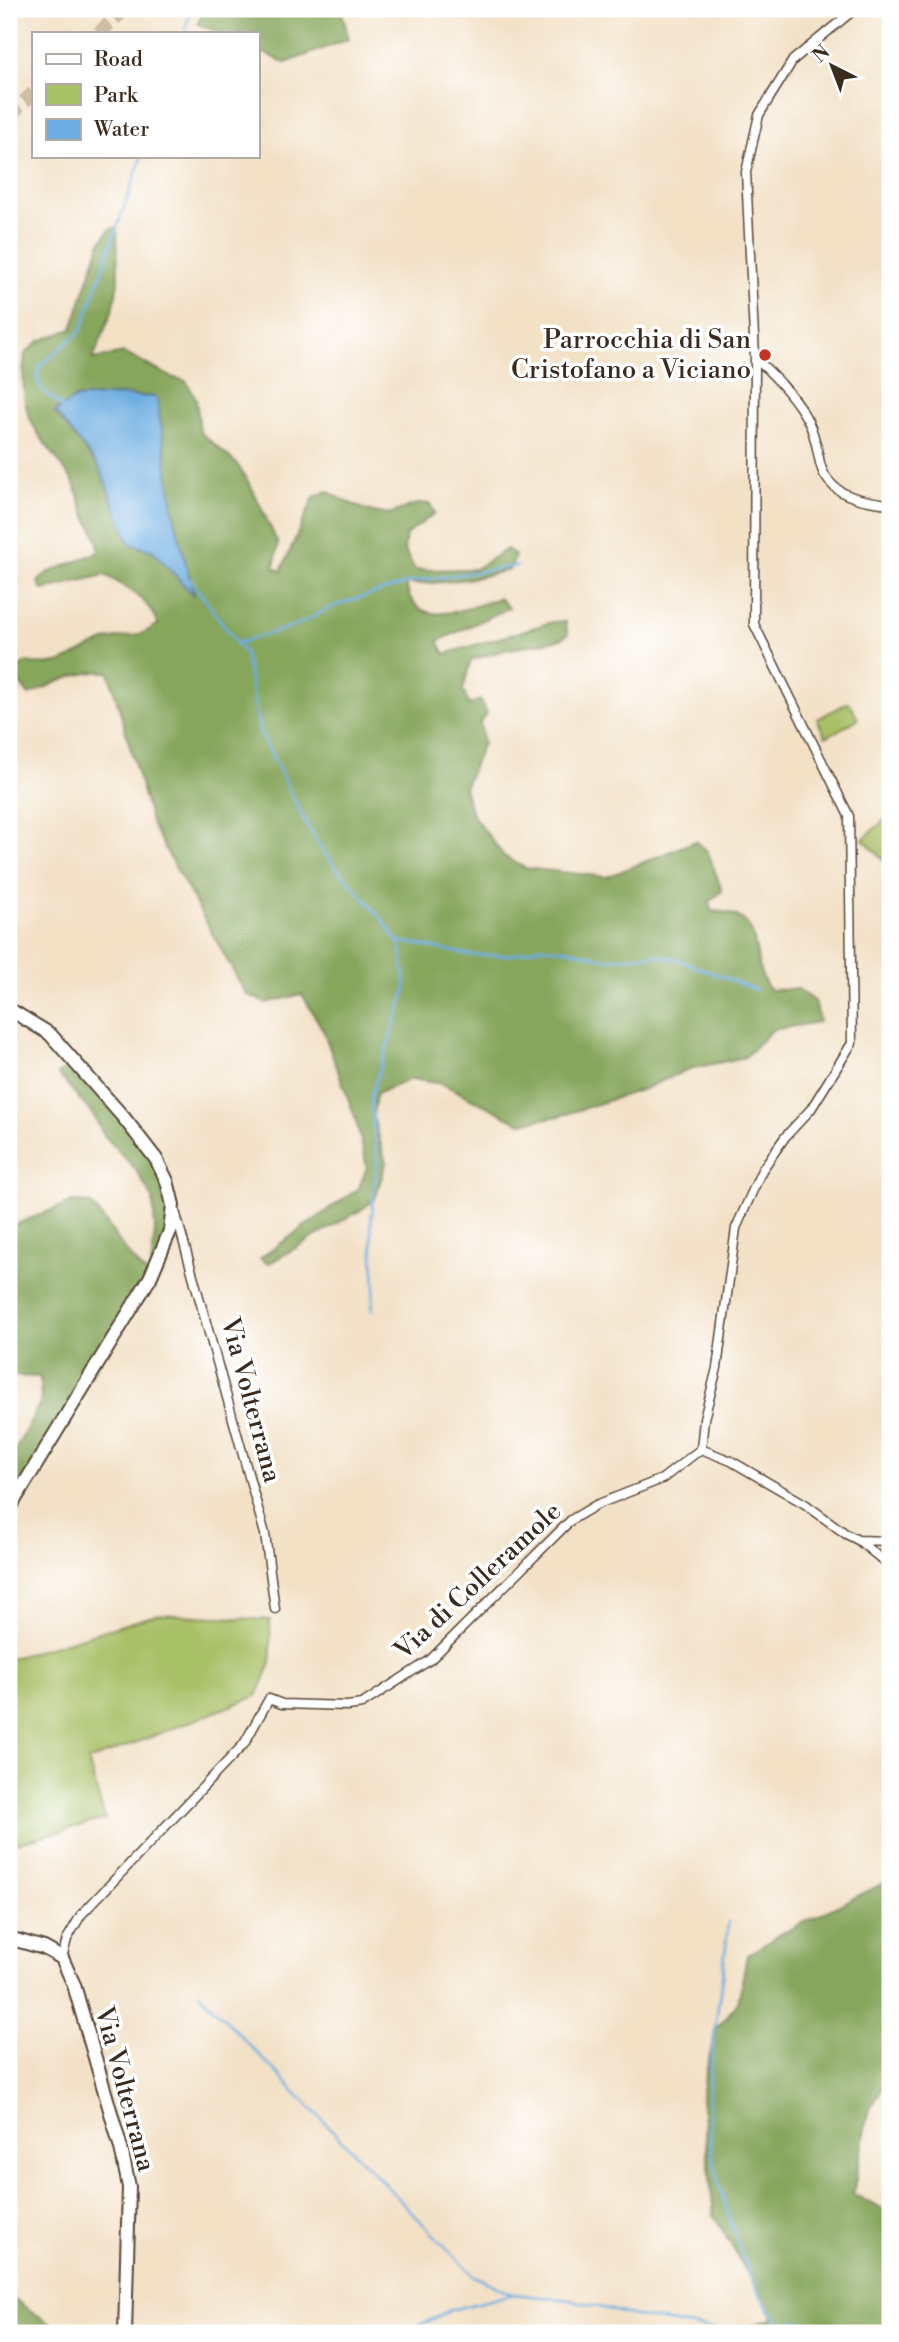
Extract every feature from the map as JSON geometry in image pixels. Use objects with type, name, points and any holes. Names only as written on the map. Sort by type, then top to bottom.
[{"type":"main road","name":"Via Volterrana","points":[[9,1009],[50,1034],[124,1118],[156,1159],[167,1181],[173,1205],[170,1231],[150,1278],[9,1509]]},
{"type":"main road","points":[[9,1938],[44,1948],[62,1958]]},
{"type":"main road","name":"Via Volterrana","points":[[62,1958],[74,1985],[114,2123],[129,2186],[125,2333]]},
{"type":"street","points":[[855,9],[793,60],[760,115],[746,172],[755,358],[754,624],[849,816],[852,1043],[818,1100],[762,1170],[736,1228],[717,1368],[704,1419],[701,1449],[731,1461],[805,1504],[858,1540],[890,1566]]},
{"type":"street","points":[[755,358],[781,382],[808,421],[821,467],[834,488],[858,499],[890,504]]},
{"type":"street","name":"Via Volterrana","points":[[173,1205],[265,1534],[275,1609]]},
{"type":"street","name":"Via di Colleramole","points":[[62,1958],[67,1939],[81,1915],[244,1744],[269,1699],[282,1704],[362,1704],[430,1660],[571,1520],[596,1505],[662,1479],[701,1449]]},
{"type":"street","points":[[858,1540],[890,1541]]},
{"type":"green space","points":[[203,9],[341,9],[349,39],[286,63],[259,51],[259,32],[218,32],[198,24]]},
{"type":"green space","points":[[117,227],[118,281],[114,306],[93,359],[124,353],[171,377],[186,381],[196,398],[200,432],[237,464],[253,490],[278,544],[274,568],[281,571],[314,497],[327,491],[376,513],[391,513],[410,506],[430,504],[435,513],[406,535],[404,549],[415,570],[475,569],[507,549],[515,555],[510,569],[497,573],[459,580],[406,584],[411,599],[420,609],[431,613],[458,611],[499,598],[509,608],[438,641],[445,654],[552,622],[565,621],[568,634],[561,639],[471,660],[463,690],[469,705],[480,700],[487,713],[480,722],[483,743],[464,788],[472,814],[504,856],[525,868],[607,877],[696,841],[708,852],[722,891],[709,902],[711,911],[730,913],[742,920],[750,929],[763,978],[770,990],[798,989],[816,1003],[819,1022],[772,1030],[745,1057],[689,1069],[641,1090],[560,1116],[520,1123],[443,1084],[411,1079],[376,1094],[373,1116],[386,1163],[375,1199],[361,1210],[268,1264],[260,1258],[359,1188],[367,1167],[355,1117],[323,1030],[302,994],[266,1003],[246,994],[152,825],[109,672],[77,675],[29,695],[11,672],[27,662],[60,662],[97,644],[137,635],[158,624],[143,600],[105,575],[42,590],[38,582],[47,573],[99,552],[99,546],[72,481],[32,422],[24,394],[25,354],[39,341],[72,329],[101,241],[109,230]],"holes":[[[118,395],[156,397],[175,520],[194,595],[153,551],[130,544],[99,467],[55,412],[76,398]]]},
{"type":"green space","points":[[849,702],[858,719],[826,737],[817,719]]},
{"type":"green space","points":[[890,815],[890,866],[863,839]]},
{"type":"green space","points":[[77,1061],[126,1119],[155,1160],[167,1182],[173,1205],[170,1231],[150,1278],[12,1504],[9,1504],[9,1462],[41,1401],[40,1377],[9,1376],[9,1227],[72,1202],[90,1203],[133,1260],[150,1277],[155,1230],[153,1199],[136,1170],[103,1134],[94,1116],[58,1074]]},
{"type":"green space","points":[[159,1614],[270,1620],[271,1663],[257,1696],[88,1761],[105,1819],[9,1845],[9,1659]]},
{"type":"green space","points":[[890,1880],[890,2077],[868,2112],[853,2194],[890,2213],[890,2333],[732,2333],[774,2318],[714,2216],[701,2093],[716,2029],[738,2003],[747,1955],[782,1933]]},
{"type":"green space","points":[[9,2296],[64,2333],[9,2333]]},
{"type":"water","points":[[118,395],[157,397],[175,520],[194,596],[153,551],[130,544],[99,467],[55,412],[76,398]]},
{"type":"waterway","points":[[184,32],[192,9]]},
{"type":"waterway","points":[[64,409],[41,388],[37,377],[40,366],[81,331],[141,158]]},
{"type":"waterway","points":[[236,644],[296,625],[337,605],[415,581],[517,566]]},
{"type":"waterway","points":[[190,579],[245,654],[260,732],[309,829],[327,857],[383,920],[401,947],[406,989],[371,1096],[377,1159],[371,1225],[375,1286],[372,1310]]},
{"type":"waterway","points":[[399,941],[470,955],[511,955],[540,947],[567,949],[605,959],[654,955],[677,959],[756,990]]},
{"type":"waterway","points":[[728,1922],[709,2083],[711,2148],[723,2197],[748,2271],[780,2323]]},
{"type":"waterway","points":[[199,1993],[474,2276],[510,2293]]},
{"type":"waterway","points":[[403,2333],[451,2310],[513,2294],[571,2300],[643,2318],[724,2331],[741,2331],[797,2321],[853,2333],[890,2331]]},
{"type":"tunnel","points":[[100,32],[125,9]]},
{"type":"tunnel","points":[[9,116],[32,94]]},
{"type":"place","name":"Parrocchia di San Cristofano a Viciano","points":[[765,355]]}]
